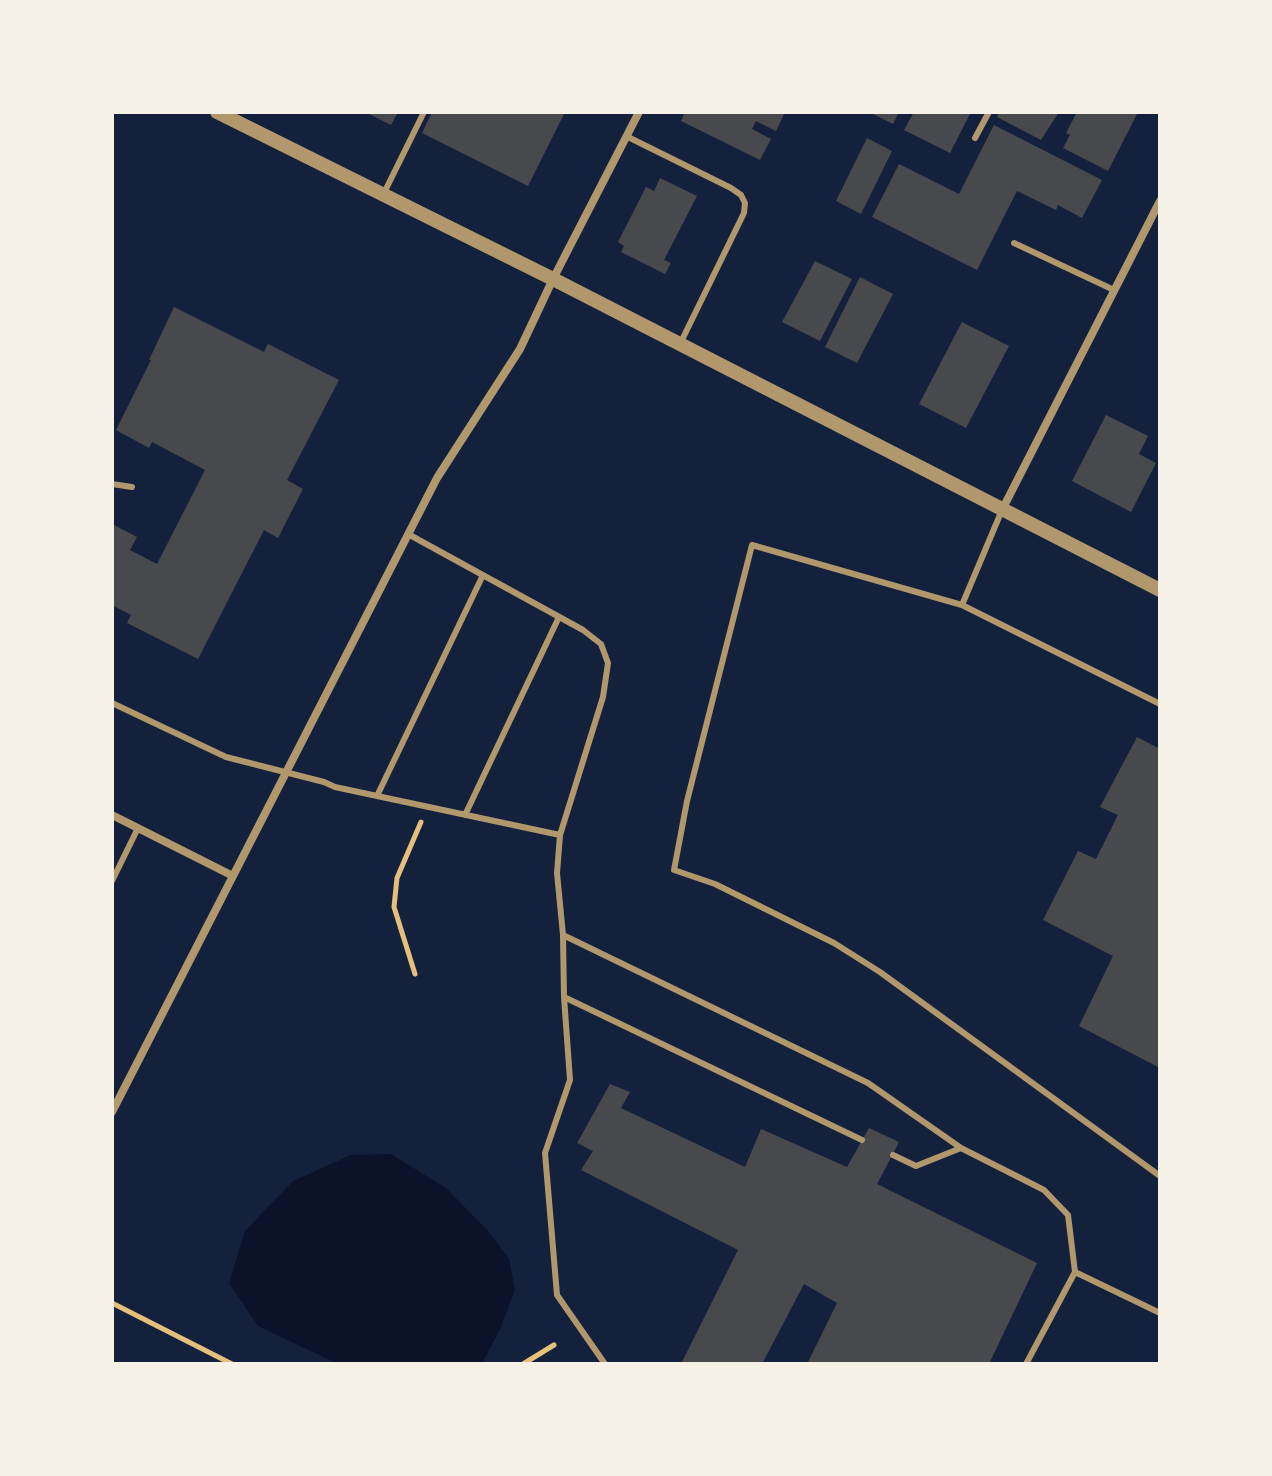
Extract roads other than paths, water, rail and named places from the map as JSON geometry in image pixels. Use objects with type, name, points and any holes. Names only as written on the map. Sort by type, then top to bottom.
[{"type":"street","points":[[217,112],[553,279],[1160,590]]},
{"type":"street","points":[[112,1112],[437,478],[520,349],[639,112]]},
{"type":"street","points":[[1002,510],[1160,201]]},
{"type":"street","points":[[112,815],[233,876]]},
{"type":"lane","points":[[383,195],[424,112]]},
{"type":"lane","points":[[975,138],[989,112]]},
{"type":"lane","points":[[626,136],[731,188],[741,195],[745,203],[744,213],[680,344]]},
{"type":"lane","points":[[1014,243],[1114,290]]},
{"type":"lane","points":[[112,484],[132,487]]},
{"type":"lane","points":[[962,605],[1002,510]]},
{"type":"lane","points":[[408,534],[583,630],[601,644],[608,663],[603,697],[560,835],[557,873],[570,1080],[545,1153],[557,1295],[605,1364]]},
{"type":"lane","points":[[1160,704],[962,605],[752,545],[687,801],[674,870],[715,884],[834,943],[880,972],[1160,1176]]},
{"type":"lane","points":[[377,796],[483,575]]},
{"type":"lane","points":[[465,815],[559,617]]},
{"type":"lane","points":[[112,703],[226,757],[335,787],[560,835]]},
{"type":"lane","points":[[112,881],[138,828]]},
{"type":"lane","points":[[563,935],[868,1083],[961,1148],[1044,1190],[1068,1215],[1075,1272],[1026,1364]]},
{"type":"lane","points":[[564,997],[862,1140]]},
{"type":"lane","points":[[893,1155],[916,1166],[961,1148]]},
{"type":"lane","points":[[1075,1272],[1160,1313]]},
{"type":"water","points":[[391,1154],[446,1188],[489,1232],[509,1259],[515,1290],[482,1364],[338,1364],[258,1326],[229,1283],[245,1231],[293,1181],[351,1155]]}]
